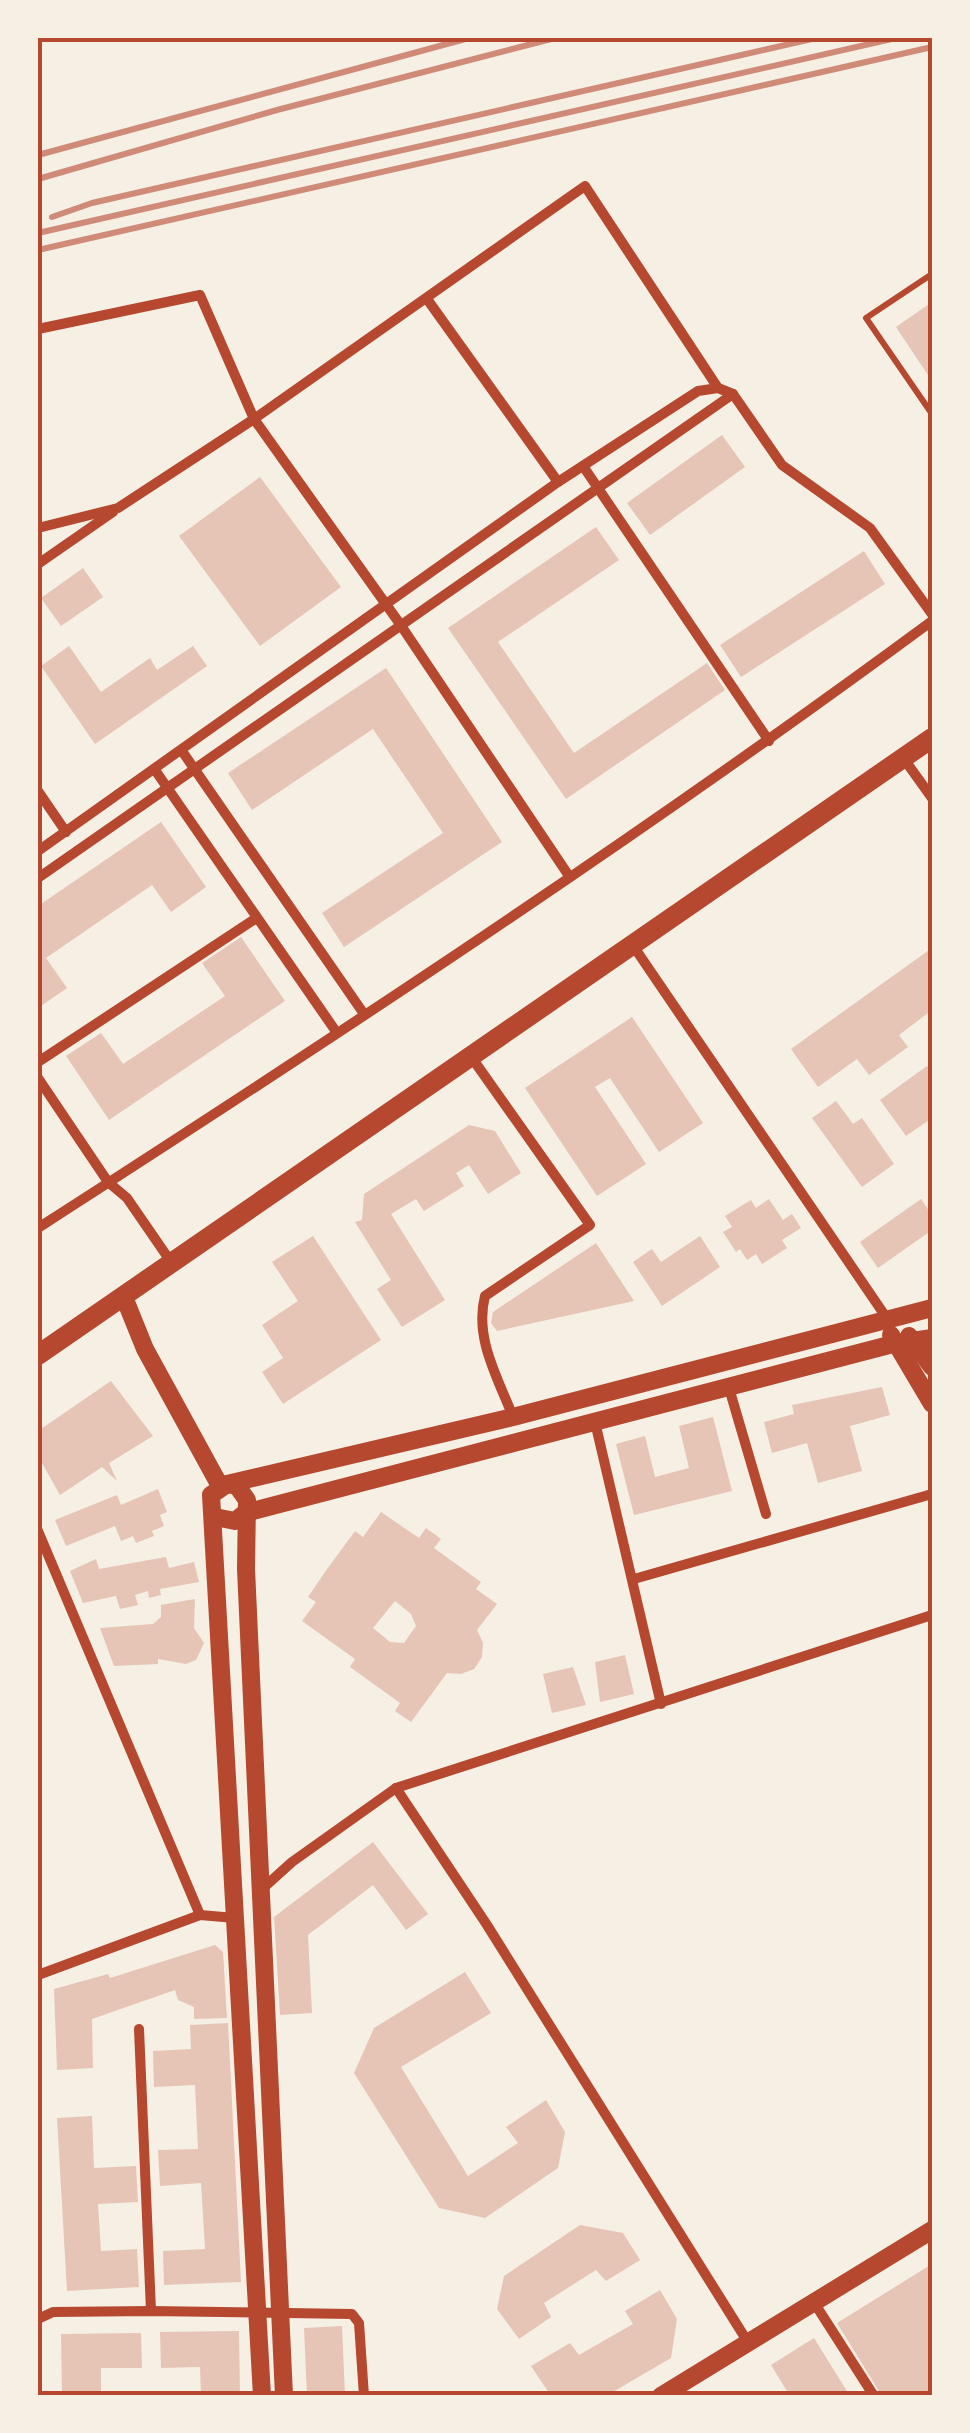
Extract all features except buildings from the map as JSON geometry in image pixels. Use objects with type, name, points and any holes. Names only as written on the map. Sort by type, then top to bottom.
[{"type":"main road","points":[[38,1356],[634,948],[932,738]]},
{"type":"street","points":[[38,564],[254,419],[585,186],[718,388]]},
{"type":"street","points":[[38,329],[200,295],[254,419],[400,624],[569,876]]},
{"type":"street","points":[[427,299],[558,482]]},
{"type":"street","points":[[38,851],[558,482],[698,391],[718,388],[734,394],[782,465],[870,528],[932,618],[769,741],[38,1228]]},
{"type":"street","points":[[38,878],[597,485],[734,394]]},
{"type":"street","points":[[583,466],[769,741]]},
{"type":"street","points":[[38,528],[118,508]]},
{"type":"street","points":[[182,751],[364,1014]]},
{"type":"street","points":[[904,759],[932,798]]},
{"type":"street","points":[[155,770],[336,1033]]},
{"type":"street","points":[[38,791],[66,832]]},
{"type":"street","points":[[38,1062],[255,919]]},
{"type":"street","points":[[634,948],[888,1320],[893,1344],[932,1404]]},
{"type":"street","points":[[472,1058],[590,1225],[484,1296],[479,1318],[483,1340],[513,1417]]},
{"type":"street","points":[[38,1078],[108,1182],[127,1198],[172,1263]]},
{"type":"street","points":[[124,1297],[145,1349],[224,1485]]},
{"type":"street","points":[[262,2396],[215,1516],[210,1499],[224,1485],[513,1417],[932,1308]]},
{"type":"street","points":[[888,1320],[925,1340],[932,1367]]},
{"type":"street","points":[[215,1516],[228,1522],[245,1513],[893,1344],[925,1340]]},
{"type":"street","points":[[729,1388],[766,1514]]},
{"type":"street","points":[[595,1422],[661,1704]]},
{"type":"street","points":[[224,1485],[237,1486],[246,1496],[284,2396]]},
{"type":"street","points":[[634,1579],[932,1494]]},
{"type":"street","points":[[38,1531],[200,1915]]},
{"type":"street","points":[[260,1891],[292,1862],[396,1788],[932,1615]]},
{"type":"street","points":[[396,1788],[487,1925],[749,2344]]},
{"type":"street","points":[[38,1975],[200,1915],[237,1918]]},
{"type":"street","points":[[140,2029],[152,2310]]},
{"type":"street","points":[[660,2396],[932,2230]]},
{"type":"street","points":[[816,2304],[874,2396]]},
{"type":"street","points":[[38,2319],[53,2312],[152,2310],[352,2314],[359,2324],[364,2396]]},
{"type":"lane","points":[[932,274],[866,318],[932,414]]},
{"type":"railway","points":[[38,155],[469,38]]},
{"type":"railway","points":[[38,179],[277,110],[555,38]]},
{"type":"railway","points":[[52,217],[92,203],[816,38]]},
{"type":"railway","points":[[38,233],[896,38]]},
{"type":"railway","points":[[38,250],[932,47]]}]
